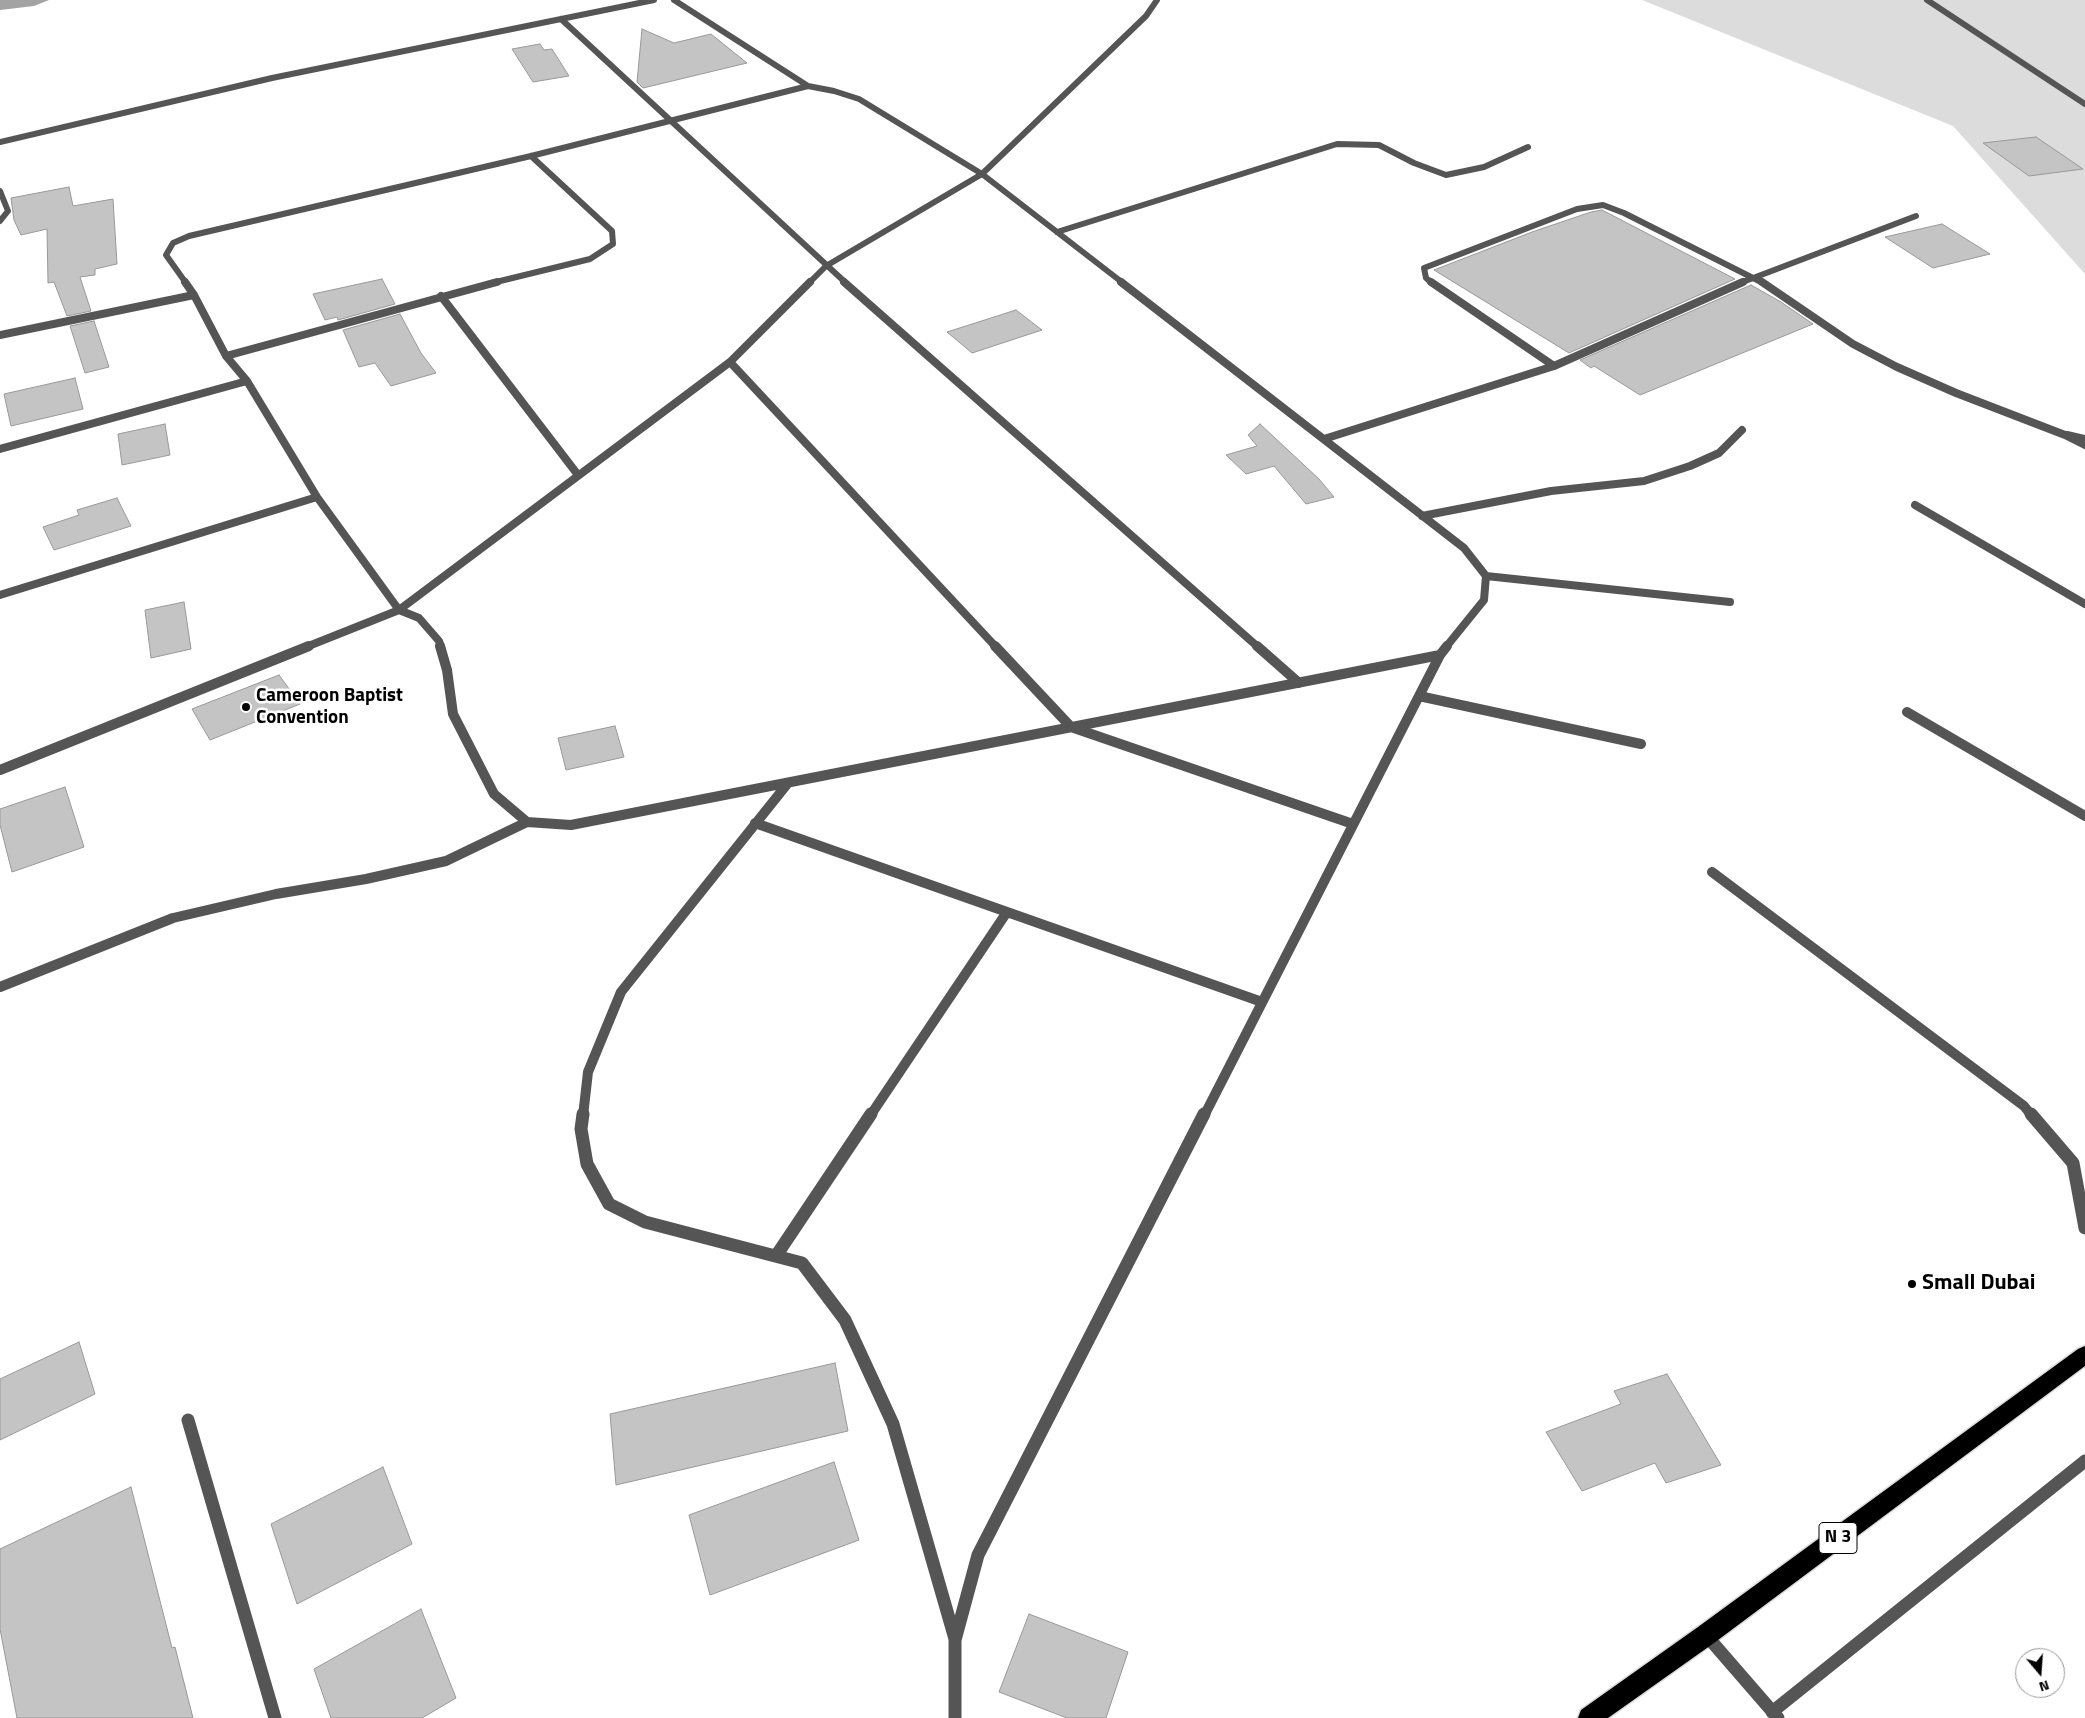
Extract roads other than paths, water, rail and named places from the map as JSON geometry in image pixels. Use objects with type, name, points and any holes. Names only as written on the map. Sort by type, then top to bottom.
[{"type":"highway","name":"N 3","points":[[1589,1718],[1706,1635],[2085,1355]]},
{"type":"street","points":[[0,142],[272,78],[654,0]]},
{"type":"street","points":[[674,0],[808,86],[834,91],[859,99],[982,174],[1464,548],[1486,576],[1484,600],[1440,655],[978,1555],[955,1640],[955,1718]]},
{"type":"street","points":[[0,770],[399,610],[730,362],[826,266],[982,174],[1146,16],[1157,0]]},
{"type":"street","points":[[1927,0],[2085,104]]},
{"type":"street","points":[[561,19],[826,266],[1299,682]]},
{"type":"street","points":[[527,822],[494,794],[453,714],[447,670],[439,641],[419,618],[399,610],[317,497],[247,381],[226,356],[194,295],[166,255],[173,243],[189,236],[531,156],[808,86]]},
{"type":"street","points":[[1057,232],[1337,144],[1379,145],[1414,163],[1446,174],[1484,166],[1528,147]]},
{"type":"street","points":[[226,356],[441,296],[590,260],[613,244],[612,231],[531,156]]},
{"type":"street","points":[[0,191],[8,211],[0,221]]},
{"type":"street","points":[[1554,366],[1434,285],[1426,278],[1424,268],[1577,209],[1603,205],[1624,213],[1754,277],[1853,344],[1897,367],[1956,393],[2065,434],[2085,439]]},
{"type":"street","points":[[1324,440],[1554,366],[1754,277],[1916,216]]},
{"type":"street","points":[[0,334],[194,295]]},
{"type":"street","points":[[441,296],[578,475]]},
{"type":"street","points":[[730,362],[1071,727],[1353,824]]},
{"type":"street","points":[[0,449],[247,381]]},
{"type":"street","points":[[1422,516],[1551,490],[1644,481],[1690,466],[1719,453],[1742,430]]},
{"type":"street","points":[[2065,434],[2085,445]]},
{"type":"street","points":[[0,595],[317,497]]},
{"type":"street","points":[[1915,505],[2085,604]]},
{"type":"street","points":[[1486,576],[1730,602]]},
{"type":"street","points":[[0,986],[173,918],[276,894],[366,879],[446,861],[527,822],[571,825],[1440,655]]},
{"type":"street","points":[[1419,696],[1641,744]]},
{"type":"street","points":[[1907,712],[2085,816]]},
{"type":"street","points":[[788,783],[621,992],[588,1072],[581,1129],[587,1164],[609,1204],[644,1222],[802,1263],[845,1320],[892,1424],[955,1640]]},
{"type":"street","points":[[755,823],[1262,1002]]},
{"type":"street","points":[[1712,872],[2024,1106],[2073,1162],[2085,1228]]},
{"type":"street","points":[[776,1256],[1007,912]]},
{"type":"street","points":[[188,1420],[275,1718]]},
{"type":"street","points":[[1706,1635],[1775,1715],[2085,1461]]},
{"type":"place","name":"Cameroon Baptist Convention","points":[[246,707]]},
{"type":"place","name":"Small Dubai","points":[[1912,1284]]}]
